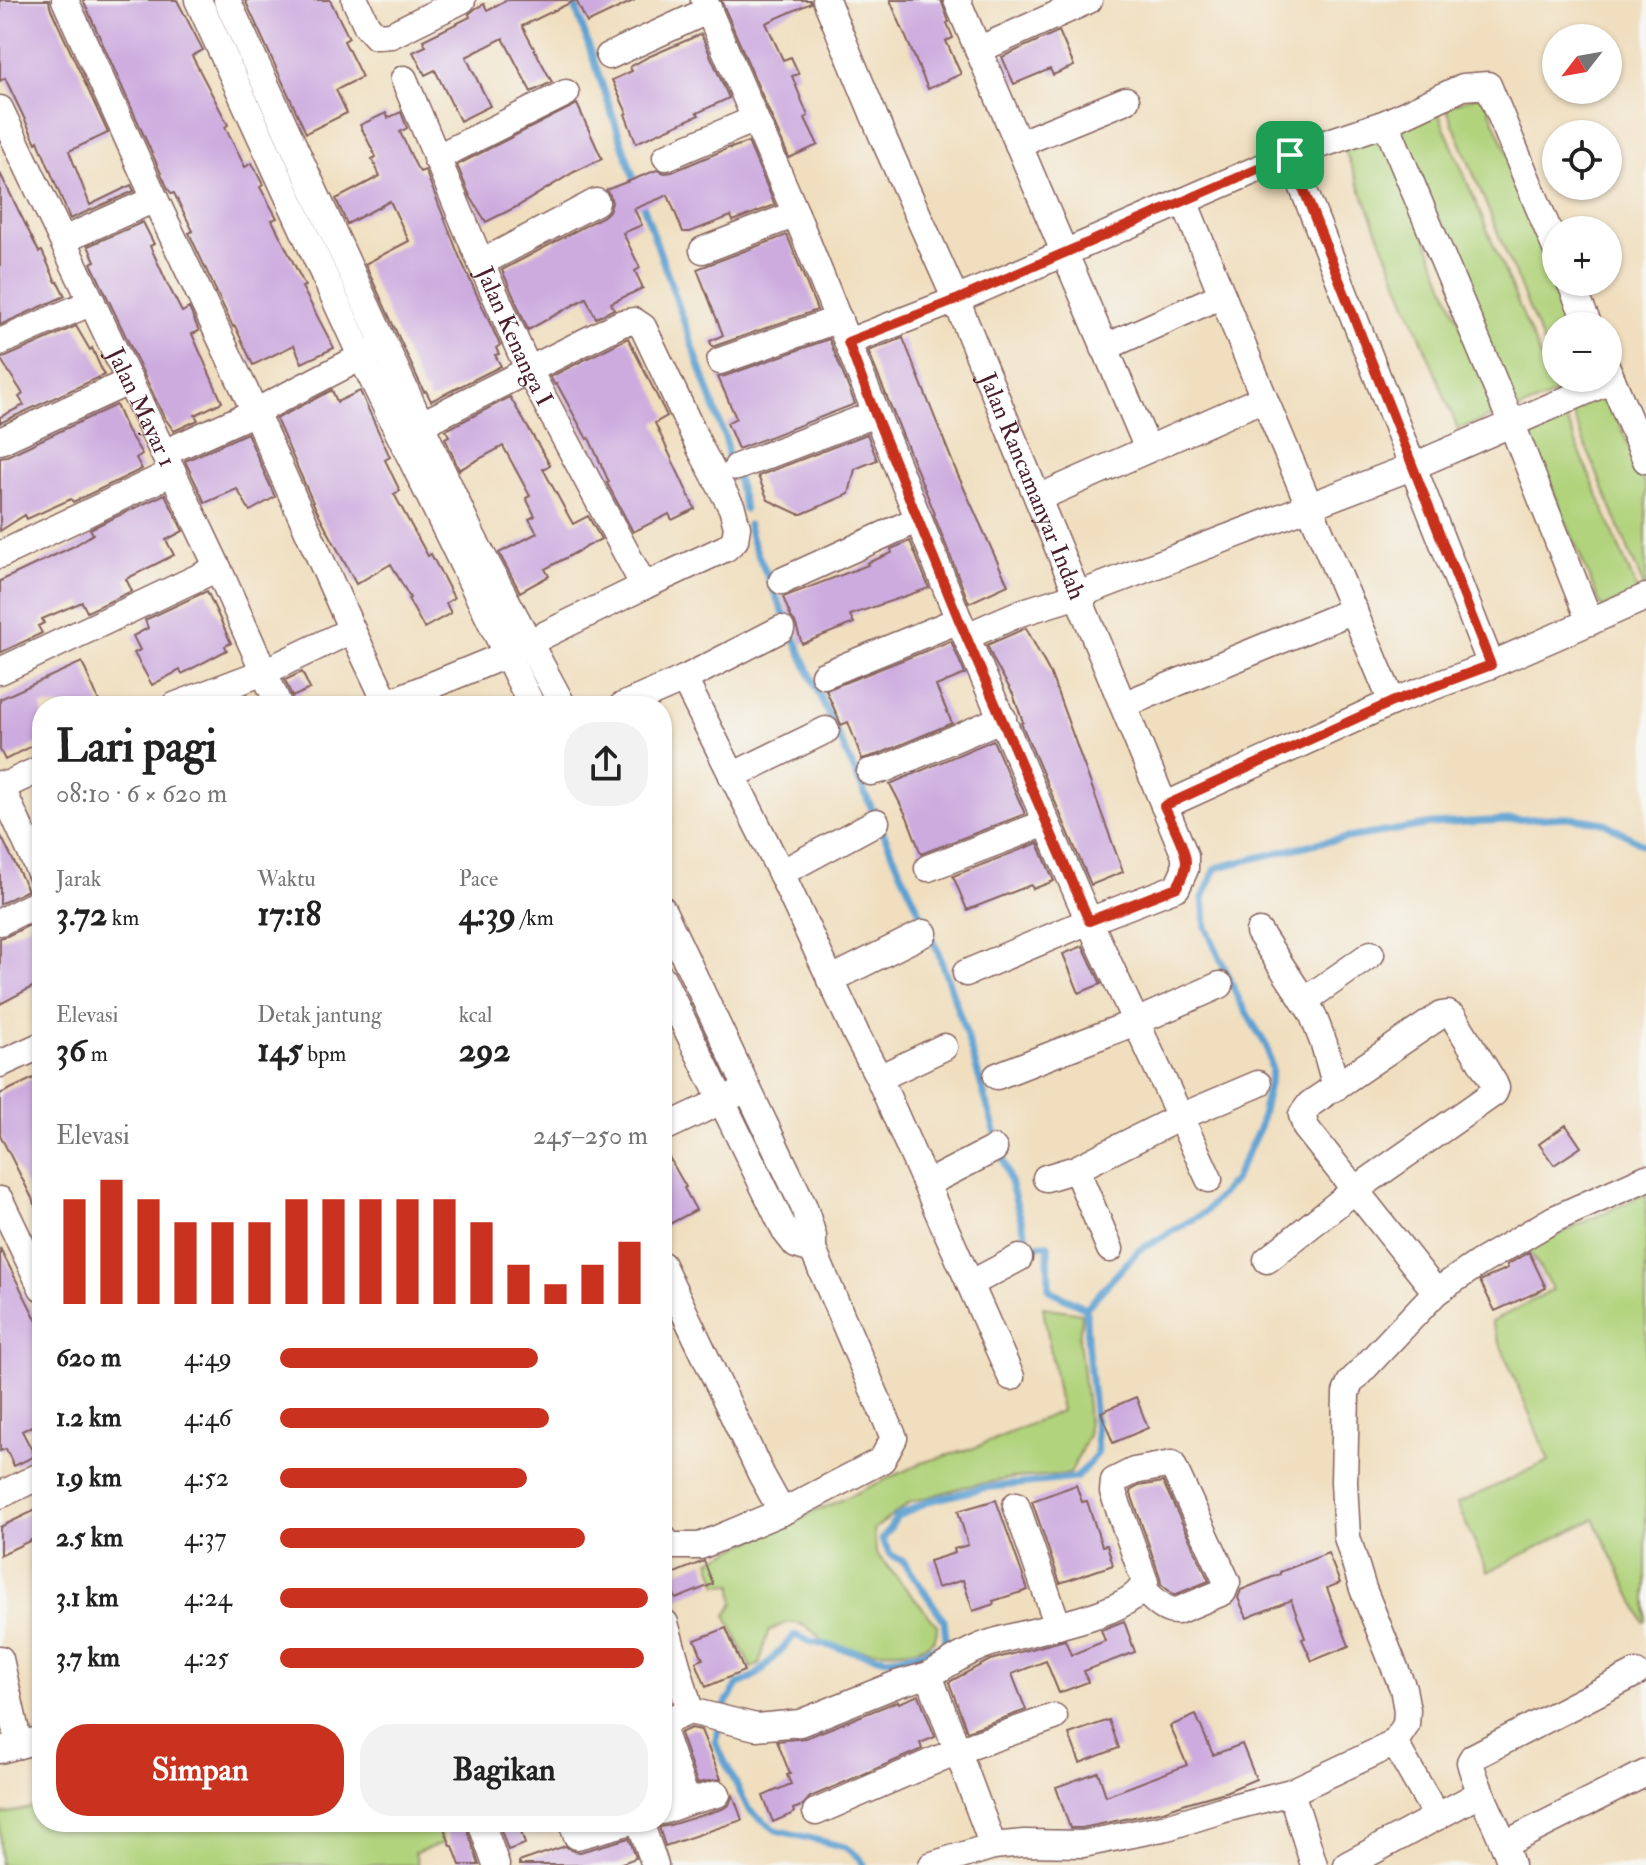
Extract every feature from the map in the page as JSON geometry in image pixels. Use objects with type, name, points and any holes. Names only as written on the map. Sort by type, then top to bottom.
[{"type":"street","points":[[65,0],[255,412],[381,696]]},
{"type":"street","points":[[198,0],[410,430],[472,536],[519,648],[530,696]]},
{"type":"street","points":[[227,0],[372,351]]},
{"type":"street","points":[[355,0],[367,26],[376,36],[391,35],[462,0]]},
{"type":"street","name":"Jalan Rancamanyar Indah","points":[[826,0],[956,300],[1185,856],[1185,869],[1177,887],[1089,921]]},
{"type":"street","points":[[957,0],[1148,449]]},
{"type":"street","points":[[978,50],[1089,0]]},
{"type":"street","points":[[609,56],[707,5],[1046,823],[1209,1179]]},
{"type":"street","name":"Jalan Kenanga I","points":[[404,79],[529,371],[644,586]]},
{"type":"street","points":[[720,361],[956,300],[1290,155],[1386,123],[1463,87],[1488,85],[1542,216]]},
{"type":"street","points":[[436,158],[566,93]]},
{"type":"street","points":[[1018,144],[1126,100]]},
{"type":"street","name":"Jalan Mayar 1","points":[[0,109],[218,568],[275,696]]},
{"type":"street","points":[[666,157],[755,119]]},
{"type":"street","points":[[1386,123],[1511,422],[1590,622]]},
{"type":"street","points":[[1290,155],[1491,665]]},
{"type":"street","points":[[63,240],[155,199]]},
{"type":"street","points":[[1184,201],[1392,702]]},
{"type":"street","points":[[481,263],[596,202]]},
{"type":"street","points":[[703,250],[796,214]]},
{"type":"street","points":[[1104,348],[1222,295]]},
{"type":"street","points":[[0,342],[92,302]]},
{"type":"street","points":[[406,696],[519,648],[726,548],[735,540],[737,527],[732,508],[643,327],[634,321],[622,323],[410,430]]},
{"type":"street","points":[[0,555],[255,412],[372,351]]},
{"type":"street","points":[[0,441],[130,381]]},
{"type":"street","points":[[824,675],[963,628],[1078,595],[1414,466],[1574,392]]},
{"type":"street","points":[[1617,392],[1646,460]]},
{"type":"street","points":[[1038,498],[1264,398]]},
{"type":"street","points":[[737,467],[875,414]]},
{"type":"street","points":[[782,581],[919,519]]},
{"type":"street","points":[[0,671],[218,568]]},
{"type":"street","points":[[1164,806],[1392,702],[1491,665],[1646,597]]},
{"type":"street","points":[[1123,705],[1354,610]]},
{"type":"street","points":[[645,696],[781,629]]},
{"type":"street","points":[[200,696],[264,672],[352,630]]},
{"type":"street","points":[[519,648],[555,696]]},
{"type":"street","points":[[684,679],[879,1078],[1011,1377]]},
{"type":"street","points":[[870,772],[884,769],[1003,718]]},
{"type":"street","points":[[732,776],[826,730]]},
{"type":"street","points":[[32,773],[1,787],[32,855]]},
{"type":"street","points":[[781,873],[876,822]]},
{"type":"street","points":[[928,868],[1046,823]]},
{"type":"street","points":[[0,922],[32,906]]},
{"type":"street","points":[[966,973],[1089,921]]},
{"type":"street","points":[[672,930],[810,1222],[813,1250],[894,1438],[882,1460],[782,1512],[700,1546],[672,1546]]},
{"type":"street","points":[[1259,932],[1312,1013],[1336,1087]]},
{"type":"street","points":[[830,980],[924,933]]},
{"type":"street","points":[[1304,1001],[1371,954]]},
{"type":"street","points":[[997,1076],[1136,1022],[1220,985]]},
{"type":"street","points":[[672,999],[785,1231],[796,1245],[813,1250]]},
{"type":"street","points":[[1267,1260],[1355,1190],[1494,1093],[1494,1083],[1454,1018],[1448,1014],[1441,1015],[1310,1104],[1302,1115],[1306,1128],[1355,1190],[1436,1292]]},
{"type":"street","points":[[879,1078],[944,1047]]},
{"type":"street","points":[[0,1064],[32,1050]]},
{"type":"street","points":[[1046,1178],[1076,1169],[1180,1117],[1258,1084]]},
{"type":"street","points":[[672,1124],[748,1088]]},
{"type":"street","points":[[926,1184],[994,1149]]},
{"type":"street","points":[[1076,1169],[1110,1249]]},
{"type":"street","points":[[932,1865],[993,1846],[1083,1844],[1167,1827],[1291,1792],[1391,1745],[1406,1725],[1407,1710],[1403,1688],[1363,1589],[1347,1537],[1344,1482],[1346,1393],[1356,1375],[1436,1292],[1554,1219],[1646,1178]]},
{"type":"street","points":[[0,1200],[32,1267]]},
{"type":"street","points":[[970,1284],[1019,1258]]},
{"type":"street","points":[[672,1286],[782,1512]]},
{"type":"street","points":[[672,1720],[699,1712],[756,1727],[800,1723],[897,1684],[929,1675],[985,1644],[1085,1619],[1133,1598],[1143,1590],[1145,1582],[1113,1492],[1114,1481],[1134,1471],[1172,1464],[1227,1582],[1223,1592],[1170,1612],[1143,1590]]},
{"type":"street","points":[[2,1490],[32,1479]]},
{"type":"street","points":[[1016,1505],[1058,1626]]},
{"type":"street","points":[[672,1641],[699,1712]]},
{"type":"street","points":[[0,1659],[20,1745]]},
{"type":"street","points":[[1636,1673],[1473,1757],[1470,1762],[1508,1854],[1646,1773]]},
{"type":"street","points":[[929,1675],[993,1846]]},
{"type":"street","points":[[816,1812],[957,1751],[1054,1717]]},
{"type":"street","points":[[1394,1742],[1437,1817]]},
{"type":"street","points":[[1291,1792],[1314,1865]]},
{"type":"street","points":[[1347,1865],[1481,1793]]},
{"type":"street","points":[[674,1806],[717,1794]]},
{"type":"street","points":[[484,1832],[496,1865]]},
{"type":"street","points":[[643,1832],[655,1865]]},
{"type":"green space","points":[[1483,94],[1542,235],[1542,296],[1568,296],[1574,312],[1542,312],[1542,340],[1446,107]]},
{"type":"green space","points":[[1437,110],[1542,361],[1542,392],[1556,394],[1518,410],[1400,125]]},
{"type":"green space","points":[[1383,132],[1497,415],[1458,429],[1344,148]]},
{"type":"green space","points":[[1606,392],[1646,487],[1646,592],[1570,408]]},
{"type":"green space","points":[[1563,411],[1638,593],[1602,608],[1526,426]]},
{"type":"green space","points":[[1646,1193],[1644,1622],[1594,1519],[1488,1572],[1457,1504],[1549,1461],[1491,1322],[1553,1290],[1528,1249]]},
{"type":"green space","points":[[1043,1307],[1082,1313],[1079,1340],[1088,1435],[1070,1474],[1013,1478],[963,1487],[911,1502],[874,1529],[876,1553],[937,1625],[935,1637],[927,1644],[900,1651],[825,1646],[809,1629],[787,1623],[768,1632],[759,1665],[751,1668],[726,1615],[734,1603],[733,1584],[718,1585],[710,1560],[924,1462],[974,1448],[1061,1411]]},
{"type":"green space","points":[[32,1807],[32,1832],[440,1832],[443,1843],[415,1853],[418,1865],[0,1865],[0,1815]]},
{"type":"building","points":[[0,0],[49,0],[108,133],[69,151],[90,205],[131,185],[134,191],[70,219],[38,141],[36,143],[5,78],[0,81]]},
{"type":"building","points":[[83,0],[177,0],[203,50],[192,56],[228,125],[225,127],[245,167],[252,163],[263,185],[260,187],[277,218],[272,220],[334,348],[302,363],[294,345],[253,365],[189,233],[193,231],[174,193],[168,189]]},
{"type":"building","points":[[245,0],[330,0],[349,38],[344,41],[362,77],[336,90],[347,113],[306,133]]},
{"type":"building","points":[[507,0],[576,0],[522,26],[552,82],[531,92],[503,38],[466,57],[490,106],[460,121],[435,70],[425,75],[413,52],[426,46],[423,40],[470,17],[469,14],[476,8],[484,4],[487,10]]},
{"type":"building","points":[[576,0],[635,0],[587,23]]},
{"type":"building","points":[[721,0],[810,0],[811,3],[766,23],[783,60],[791,57],[799,74],[792,76],[808,116],[805,118],[818,145],[789,158]]},
{"type":"building","points":[[890,0],[941,0],[953,38],[946,41],[961,74],[928,89]]},
{"type":"building","points":[[1059,31],[1074,66],[1053,75],[1050,69],[1014,84],[1002,57]]},
{"type":"building","points":[[701,34],[729,98],[636,143],[612,80],[632,71],[630,67],[648,57]]},
{"type":"building","points":[[577,104],[602,159],[486,222],[470,196],[457,165]]},
{"type":"building","points":[[401,112],[407,128],[400,132],[416,166],[420,172],[425,170],[460,258],[500,345],[496,348],[499,354],[495,355],[501,366],[431,401],[424,392],[365,264],[409,241],[390,201],[347,224],[336,199],[380,176],[372,159],[376,157],[360,125],[386,113],[388,118]]},
{"type":"building","points":[[748,142],[775,205],[733,221],[731,216],[690,232],[683,232],[668,195],[634,209],[642,225],[623,233],[640,268],[635,271],[643,288],[611,303],[614,309],[596,318],[586,298],[528,330],[502,270],[604,216],[612,203],[606,190],[657,170],[672,172]]},
{"type":"building","points":[[0,173],[39,252],[42,251],[65,296],[0,325]]},
{"type":"building","points":[[143,222],[154,244],[150,246],[182,312],[189,308],[199,331],[192,334],[222,402],[195,415],[198,420],[174,431],[164,417],[91,263],[95,261],[88,246]]},
{"type":"building","points":[[787,235],[817,310],[712,347],[710,341],[723,335],[697,269]]},
{"type":"building","points":[[76,326],[90,350],[92,348],[104,375],[0,423],[0,417],[24,405],[19,397],[23,394],[0,358]]},
{"type":"building","points":[[628,338],[667,416],[655,423],[695,509],[672,520],[669,514],[633,532],[607,483],[589,438],[550,377]]},
{"type":"building","points":[[903,338],[957,473],[1008,585],[969,603],[868,351]]},
{"type":"building","points":[[829,339],[855,404],[738,449],[727,423],[736,418],[718,377]]},
{"type":"building","points":[[332,390],[337,402],[360,391],[390,457],[385,460],[400,491],[394,494],[454,598],[446,603],[451,613],[424,628],[391,564],[356,584],[315,507],[276,419]]},
{"type":"building","points":[[510,397],[550,465],[543,469],[573,524],[588,516],[601,539],[545,569],[549,576],[520,592],[499,553],[537,533],[529,519],[535,516],[526,498],[530,496],[503,446],[459,470],[445,438],[449,436],[446,430]]},
{"type":"building","points":[[116,405],[142,454],[136,458],[142,469],[73,502],[71,499],[27,519],[25,515],[0,531],[0,457]]},
{"type":"building","points":[[247,433],[275,497],[250,511],[237,489],[205,503],[185,461]]},
{"type":"building","points":[[867,434],[877,460],[855,469],[849,494],[802,514],[768,500],[758,476]]},
{"type":"building","points":[[165,494],[183,531],[166,540],[174,555],[126,579],[132,591],[87,612],[82,602],[42,619],[44,623],[38,626],[42,633],[0,653],[0,581],[74,546],[93,534],[90,529]]},
{"type":"building","points":[[910,541],[929,588],[850,615],[854,623],[802,644],[783,597],[868,565],[892,553],[891,549]]},
{"type":"building","points":[[207,591],[231,643],[225,646],[227,650],[182,674],[180,670],[152,685],[134,653],[140,650],[133,636],[148,628],[145,620]]},
{"type":"building","points":[[1026,628],[1051,675],[1123,872],[1091,885],[1021,723],[1013,694],[987,645]]},
{"type":"building","points":[[951,641],[965,674],[936,686],[952,723],[862,759],[848,722],[841,725],[826,690]]},
{"type":"building","points":[[82,662],[97,696],[32,696],[32,746],[5,760],[0,750],[0,699]]},
{"type":"building","points":[[302,672],[310,689],[292,696],[285,680]]},
{"type":"building","points":[[993,740],[1025,814],[921,854],[890,784]]},
{"type":"building","points":[[0,834],[28,890],[0,904]]},
{"type":"building","points":[[1038,843],[1054,881],[1033,889],[1031,885],[967,910],[953,876]]},
{"type":"building","points":[[32,924],[32,987],[0,1004],[0,938]]},
{"type":"building","points":[[1083,946],[1101,984],[1079,993],[1063,954]]},
{"type":"building","points":[[32,1079],[32,1198],[0,1135],[0,1094]]},
{"type":"building","points":[[1566,1125],[1581,1147],[1554,1165],[1539,1144]]},
{"type":"building","points":[[672,1162],[686,1187],[696,1210],[672,1223]]},
{"type":"building","points":[[0,1248],[32,1311],[32,1426],[22,1431],[32,1450],[32,1457],[14,1466],[6,1449],[0,1451]]},
{"type":"building","points":[[1529,1252],[1546,1288],[1495,1311],[1480,1281],[1508,1268],[1507,1265]]},
{"type":"building","points":[[1136,1397],[1148,1428],[1113,1443],[1101,1412]]},
{"type":"building","points":[[1163,1482],[1209,1581],[1174,1595],[1161,1584],[1130,1491],[1139,1486]]},
{"type":"building","points":[[1076,1485],[1082,1502],[1087,1501],[1102,1546],[1107,1545],[1113,1565],[1060,1583],[1032,1501]]},
{"type":"building","points":[[996,1500],[1028,1590],[973,1611],[963,1580],[937,1588],[929,1561],[955,1553],[954,1549],[968,1545],[958,1511]]},
{"type":"building","points":[[32,1512],[32,1540],[0,1555],[0,1527]]},
{"type":"building","points":[[1328,1553],[1340,1583],[1327,1588],[1349,1646],[1312,1661],[1291,1600],[1247,1618],[1238,1598],[1241,1590]]},
{"type":"building","points":[[704,1561],[713,1584],[676,1599],[672,1574]]},
{"type":"building","points":[[1124,1621],[1135,1652],[1084,1671],[1088,1682],[1059,1693],[1046,1661],[1012,1674],[1026,1710],[967,1731],[949,1682],[990,1660],[1065,1640],[1071,1655],[1105,1641],[1101,1630]]},
{"type":"building","points":[[726,1628],[744,1671],[706,1687],[696,1662],[703,1659],[695,1640]]},
{"type":"building","points":[[919,1695],[935,1737],[920,1743],[922,1749],[810,1797],[802,1806],[793,1809],[794,1813],[773,1822],[763,1796],[791,1784],[777,1741],[806,1738]]},
{"type":"building","points":[[1196,1715],[1213,1755],[1242,1744],[1256,1779],[1163,1811],[1070,1828],[1056,1787],[1098,1772],[1106,1796],[1187,1765],[1170,1726]]},
{"type":"building","points":[[1109,1720],[1119,1748],[1080,1763],[1069,1734]]},
{"type":"building","points":[[691,1728],[701,1730],[721,1779],[697,1783],[680,1733]]},
{"type":"building","points":[[733,1795],[742,1820],[665,1846],[661,1832],[672,1832],[672,1824],[729,1805]]},
{"type":"building","points":[[446,1832],[468,1832],[479,1865],[460,1865]]},
{"type":"building","points":[[502,1832],[521,1832],[525,1844],[508,1850]]},
{"type":"building","points":[[629,1838],[636,1858],[616,1865],[519,1865],[519,1862],[565,1846],[580,1852]]},
{"type":"waterway","points":[[573,0],[637,187]]},
{"type":"waterway","points":[[641,199],[726,441],[745,509]]},
{"type":"waterway","points":[[748,525],[752,541],[822,701],[937,949],[965,1030],[1029,1246],[1048,1245],[1049,1290],[1086,1308]]},
{"type":"waterway","points":[[723,1713],[738,1685],[758,1674],[795,1635],[887,1659],[942,1645],[946,1639],[944,1620],[904,1562],[890,1554],[882,1540],[897,1517],[929,1501],[983,1488],[1076,1478],[1097,1454],[1086,1308],[1138,1251],[1204,1213],[1234,1180],[1259,1129],[1272,1071],[1267,1047],[1240,1002],[1206,927],[1203,898],[1216,868],[1317,843],[1432,824],[1567,817],[1605,823],[1646,846]]},
{"type":"waterway","points":[[720,1725],[715,1742],[749,1810],[776,1830],[845,1847],[864,1865]]},
{"type":"route","points":[[1290,155],[1491,665],[1392,702],[1164,806],[1185,856],[1185,869],[1177,887],[1089,921],[959,620],[848,342],[956,300],[1290,155]]}]
